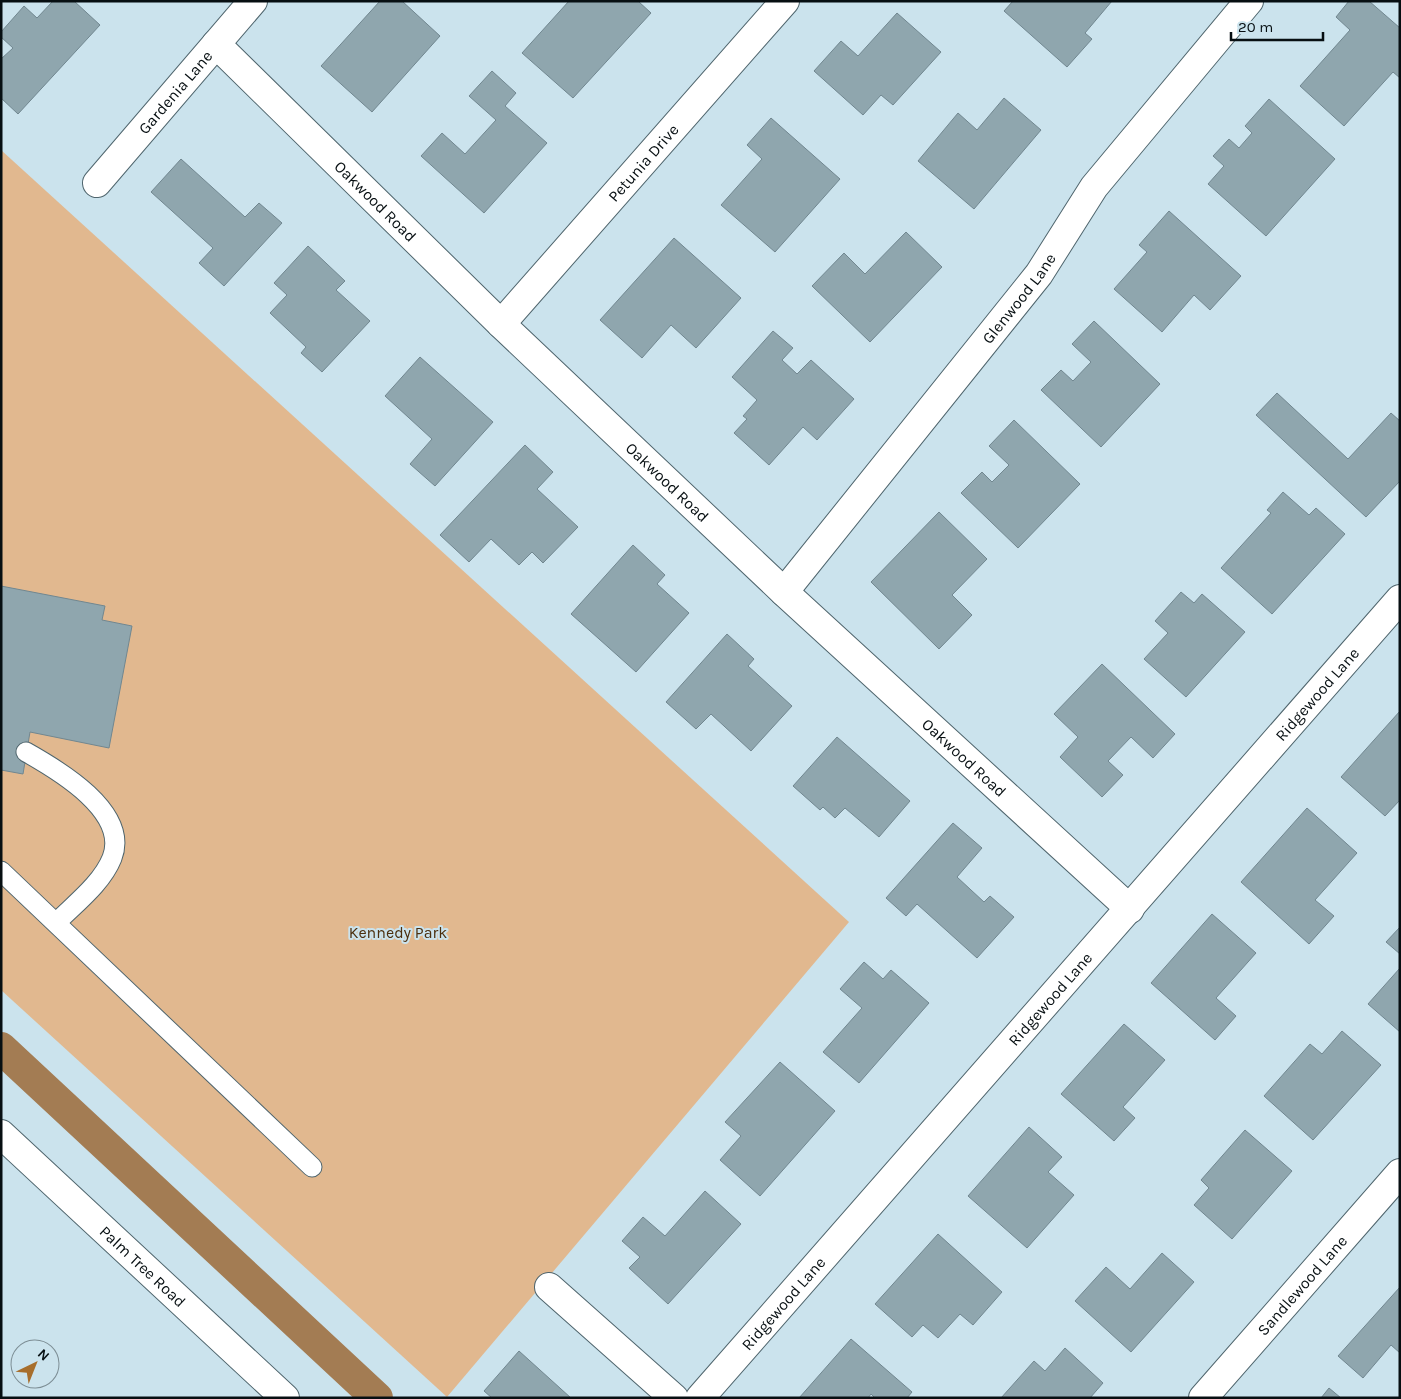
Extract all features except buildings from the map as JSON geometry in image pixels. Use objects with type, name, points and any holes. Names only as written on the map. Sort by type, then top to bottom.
[{"type":"street","name":"Gardenia Lane","points":[[97,183],[253,1]]},
{"type":"street","name":"Petunia Drive","points":[[501,324],[785,1]]},
{"type":"street","name":"Glenwood Lane","points":[[784,592],[1039,274],[1094,186],[1249,1]]},
{"type":"street","name":"Oakwood Road","points":[[216,44],[501,324],[784,592],[1130,909]]},
{"type":"street","name":"Ridgewood Lane","points":[[700,1398],[1400,599]]},
{"type":"street","name":"Palm Tree Road","points":[[1,1134],[285,1398]]},
{"type":"street","name":"Sandlewood Lane","points":[[1203,1398],[1400,1173]]},
{"type":"street","points":[[549,1287],[674,1398]]},
{"type":"lane","points":[[26,752],[67,776],[101,809],[112,827],[115,844],[112,857],[102,876],[57,922]]},
{"type":"lane","points":[[1,871],[57,922],[312,1167]]},
{"type":"green space","name":"Kennedy Park","points":[[1,150],[849,922],[447,1397],[1,990]]},
{"type":"waterway","points":[[1,1048],[377,1398]]}]
